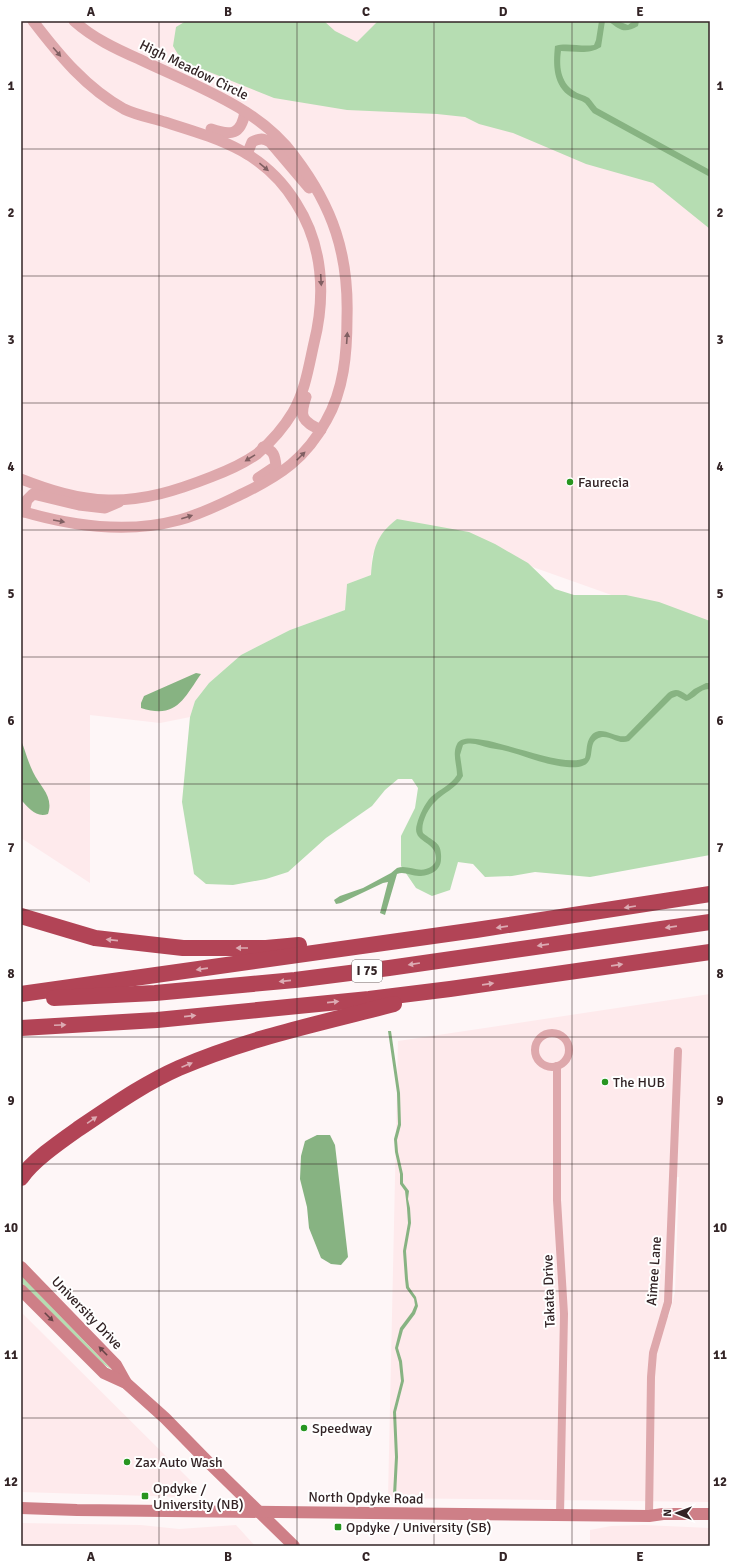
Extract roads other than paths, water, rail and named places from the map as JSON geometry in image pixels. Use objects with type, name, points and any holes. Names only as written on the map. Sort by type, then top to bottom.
[{"type":"highway","points":[[21,994],[476,930],[710,894]]},
{"type":"highway","points":[[21,916],[95,938],[183,948],[266,948],[476,930]]},
{"type":"highway","name":"I 75","points":[[21,1000],[155,993],[295,980],[710,922]]},
{"type":"highway","name":"I 75","points":[[21,1028],[164,1019],[450,989],[710,952]]},
{"type":"highway","points":[[21,1178],[60,1142],[124,1098],[164,1076],[194,1062],[239,1045],[450,989]]},
{"type":"highway","points":[[21,1159],[60,1142]]},
{"type":"main road","name":"University Drive","points":[[21,1267],[116,1365],[126,1383]]},
{"type":"main road","name":"University Drive","points":[[21,1290],[104,1373],[126,1383],[164,1418],[294,1546]]},
{"type":"main road","name":"North Opdyke Road","points":[[21,1508],[77,1510],[649,1516],[663,1514],[710,1514]]},
{"type":"street","points":[[21,479],[67,495],[107,500],[125,500],[147,497],[185,487],[240,464],[256,454],[283,426],[294,411],[302,391],[320,315],[321,295],[319,261],[305,218],[296,202],[276,178],[247,154],[215,138],[125,109],[94,89],[80,77],[52,46],[33,21]]},
{"type":"street","name":"High Meadow Circle","points":[[23,512],[81,524],[131,527],[152,526],[179,520],[204,512],[280,474],[305,452],[320,430],[335,403],[345,365],[348,301],[344,262],[338,235],[321,196],[294,155],[273,132],[258,119],[215,94],[101,41],[74,21]]},
{"type":"street","points":[[125,109],[159,113],[224,133],[231,133],[238,130],[243,122],[245,112]]},
{"type":"street","points":[[247,154],[252,142],[258,138],[270,142],[310,189],[321,196]]},
{"type":"street","points":[[320,315],[324,335],[302,415],[306,423],[320,430]]},
{"type":"street","points":[[204,512],[214,500],[265,475],[276,466],[275,455],[269,449],[263,447]]},
{"type":"street","points":[[23,512],[26,500],[33,494],[79,505],[105,508],[125,500]]},
{"type":"street","points":[[554,1032],[560,1034],[568,1044],[568,1056],[557,1066],[549,1067],[543,1065],[535,1056],[535,1044],[540,1037],[545,1034],[554,1032]]},
{"type":"street","name":"Aimee Lane","points":[[649,1516],[651,1377],[653,1353],[668,1302],[678,1051]]},
{"type":"street","name":"Takata Drive","points":[[557,1066],[557,1200],[564,1314],[560,1515]]},
{"type":"place","name":"Faurecia","points":[[570,482]]},
{"type":"place","name":"The HUB","points":[[605,1082]]},
{"type":"place","name":"Speedway","points":[[304,1428]]},
{"type":"place","name":"Zax Auto Wash","points":[[127,1462]]},
{"type":"place","name":"Opdyke / University (NB)","points":[[145,1496]]},
{"type":"place","name":"Opdyke / University (SB)","points":[[338,1527]]}]
